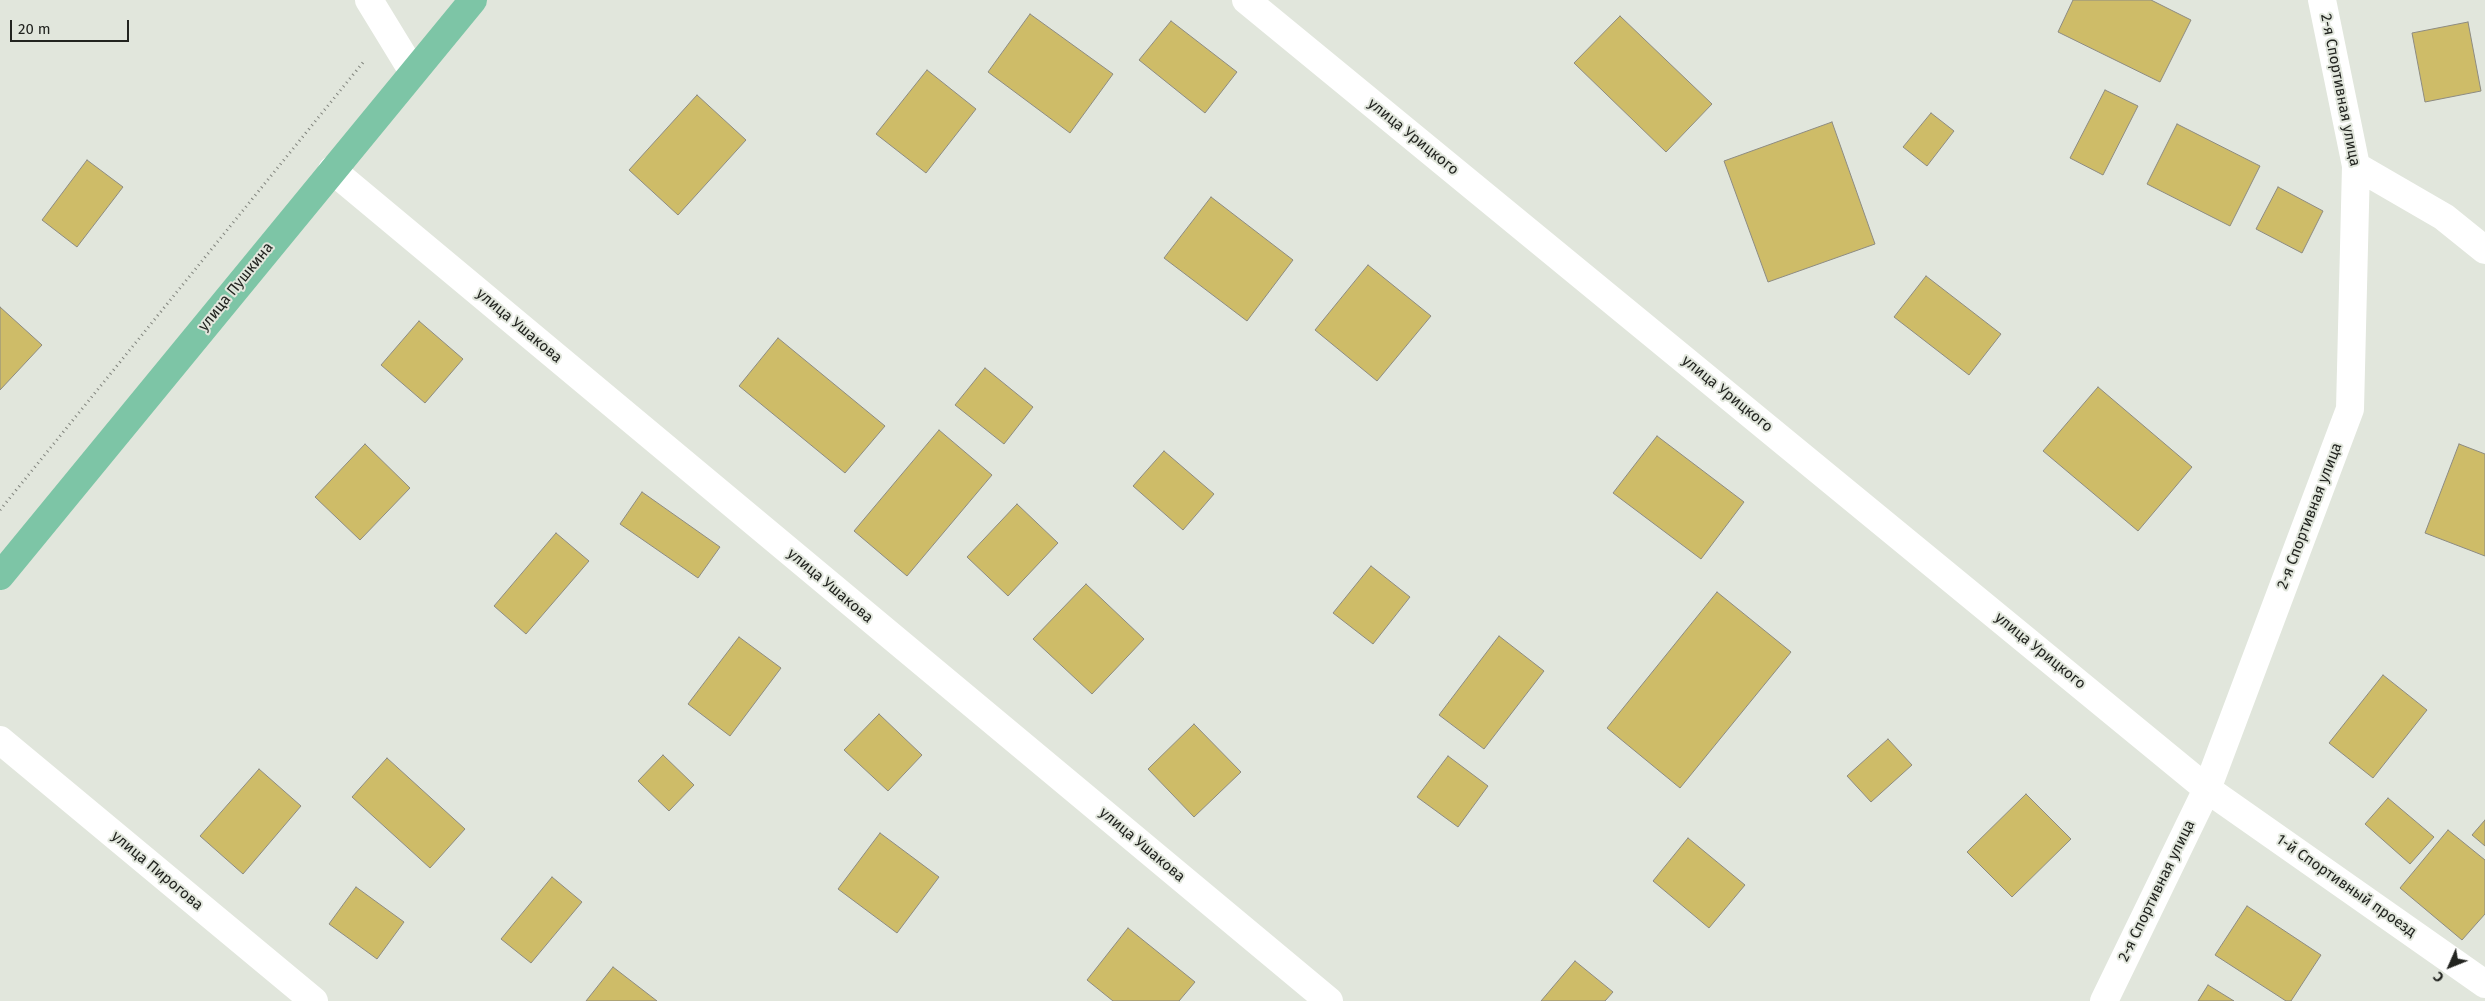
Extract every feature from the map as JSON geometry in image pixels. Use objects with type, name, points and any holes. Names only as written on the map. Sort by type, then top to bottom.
[{"type":"main road","name":"улица Пушкина","points":[[0,576],[473,0]]},
{"type":"street","points":[[369,0],[413,72]]},
{"type":"street","name":"улица Урицкого","points":[[1246,0],[2207,789]]},
{"type":"street","name":"2-я Спортивная улица","points":[[2104,1001],[2207,789],[2350,409],[2356,166],[2322,0]]},
{"type":"street","points":[[2356,166],[2444,216],[2485,250]]},
{"type":"street","name":"улица Ушакова","points":[[332,170],[1329,1001]]},
{"type":"street","name":"улица Пирогова","points":[[0,740],[314,1001]]},
{"type":"street","name":"1-й Спортивный проезд","points":[[2207,789],[2485,984]]},
{"type":"path","points":[[0,510],[388,33]]},
{"type":"building","points":[[2073,0],[2151,0],[2191,20],[2160,82],[2058,32]]},
{"type":"building","points":[[1030,14],[1113,74],[1070,133],[988,72]]},
{"type":"building","points":[[1620,16],[1712,104],[1666,152],[1574,63]]},
{"type":"building","points":[[1171,21],[1237,72],[1205,113],[1139,60]]},
{"type":"building","points":[[2468,22],[2481,91],[2425,102],[2412,33]]},
{"type":"building","points":[[927,70],[976,109],[926,173],[876,134]]},
{"type":"building","points":[[2105,90],[2138,106],[2103,175],[2070,158]]},
{"type":"building","points":[[697,95],[746,140],[678,215],[629,170]]},
{"type":"building","points":[[1931,113],[1954,131],[1927,166],[1903,147]]},
{"type":"building","points":[[1832,122],[1875,244],[1768,282],[1724,161]]},
{"type":"building","points":[[2177,124],[2260,166],[2230,226],[2147,184]]},
{"type":"building","points":[[87,160],[123,187],[77,247],[42,220]]},
{"type":"building","points":[[2278,187],[2323,211],[2302,253],[2256,229]]},
{"type":"building","points":[[1211,197],[1293,260],[1247,321],[1164,258]]},
{"type":"building","points":[[1368,265],[1431,316],[1377,381],[1315,330]]},
{"type":"building","points":[[1926,276],[2001,334],[1969,375],[1894,317]]},
{"type":"building","points":[[0,307],[42,345],[0,390]]},
{"type":"building","points":[[419,321],[463,359],[425,403],[381,365]]},
{"type":"building","points":[[778,338],[885,426],[845,473],[739,386]]},
{"type":"building","points":[[985,368],[1033,407],[1004,444],[955,405]]},
{"type":"building","points":[[2098,387],[2192,467],[2138,531],[2043,451]]},
{"type":"building","points":[[939,430],[992,475],[907,576],[854,531]]},
{"type":"building","points":[[1657,436],[1744,502],[1701,559],[1613,493]]},
{"type":"building","points":[[365,444],[410,488],[360,540],[315,497]]},
{"type":"building","points":[[2459,444],[2485,454],[2485,556],[2425,533]]},
{"type":"building","points":[[1164,451],[1214,494],[1183,530],[1133,486]]},
{"type":"building","points":[[642,492],[720,547],[698,578],[620,524]]},
{"type":"building","points":[[1017,504],[1058,543],[1008,596],[967,557]]},
{"type":"building","points":[[556,533],[589,561],[526,634],[494,606]]},
{"type":"building","points":[[1371,566],[1410,597],[1373,644],[1333,613]]},
{"type":"building","points":[[1086,584],[1144,639],[1092,694],[1033,639]]},
{"type":"building","points":[[1717,592],[1791,652],[1680,788],[1607,728]]},
{"type":"building","points":[[1499,636],[1544,671],[1484,749],[1439,715]]},
{"type":"building","points":[[739,637],[781,668],[730,736],[688,704]]},
{"type":"building","points":[[2383,675],[2427,710],[2373,778],[2329,743]]},
{"type":"building","points":[[879,714],[922,755],[888,791],[844,750]]},
{"type":"building","points":[[1194,724],[1241,772],[1194,817],[1148,769]]},
{"type":"building","points":[[1888,739],[1912,765],[1871,802],[1847,776]]},
{"type":"building","points":[[663,755],[694,785],[669,811],[638,781]]},
{"type":"building","points":[[1448,756],[1488,786],[1458,827],[1417,797]]},
{"type":"building","points":[[387,758],[465,829],[430,868],[352,797]]},
{"type":"building","points":[[259,769],[301,806],[243,874],[200,836]]},
{"type":"building","points":[[2026,794],[2071,839],[2012,897],[1967,852]]},
{"type":"building","points":[[2388,798],[2434,837],[2410,864],[2365,824]]},
{"type":"building","points":[[2485,820],[2485,846],[2472,835]]},
{"type":"building","points":[[2448,830],[2485,860],[2485,914],[2462,940],[2400,888]]},
{"type":"building","points":[[880,833],[939,877],[897,933],[838,889]]},
{"type":"building","points":[[1688,838],[1745,885],[1709,928],[1653,881]]},
{"type":"building","points":[[552,877],[582,902],[531,963],[501,939]]},
{"type":"building","points":[[356,887],[404,922],[377,959],[329,924]]},
{"type":"building","points":[[2247,906],[2321,955],[2291,1001],[2286,1001],[2215,955]]},
{"type":"building","points":[[1128,928],[1195,982],[1179,1001],[1113,1001],[1087,980]]},
{"type":"building","points":[[1575,961],[1613,992],[1605,1001],[1541,1001]]},
{"type":"building","points":[[613,967],[657,1001],[586,1001]]},
{"type":"building","points":[[2208,985],[2234,1001],[2198,1001]]}]
